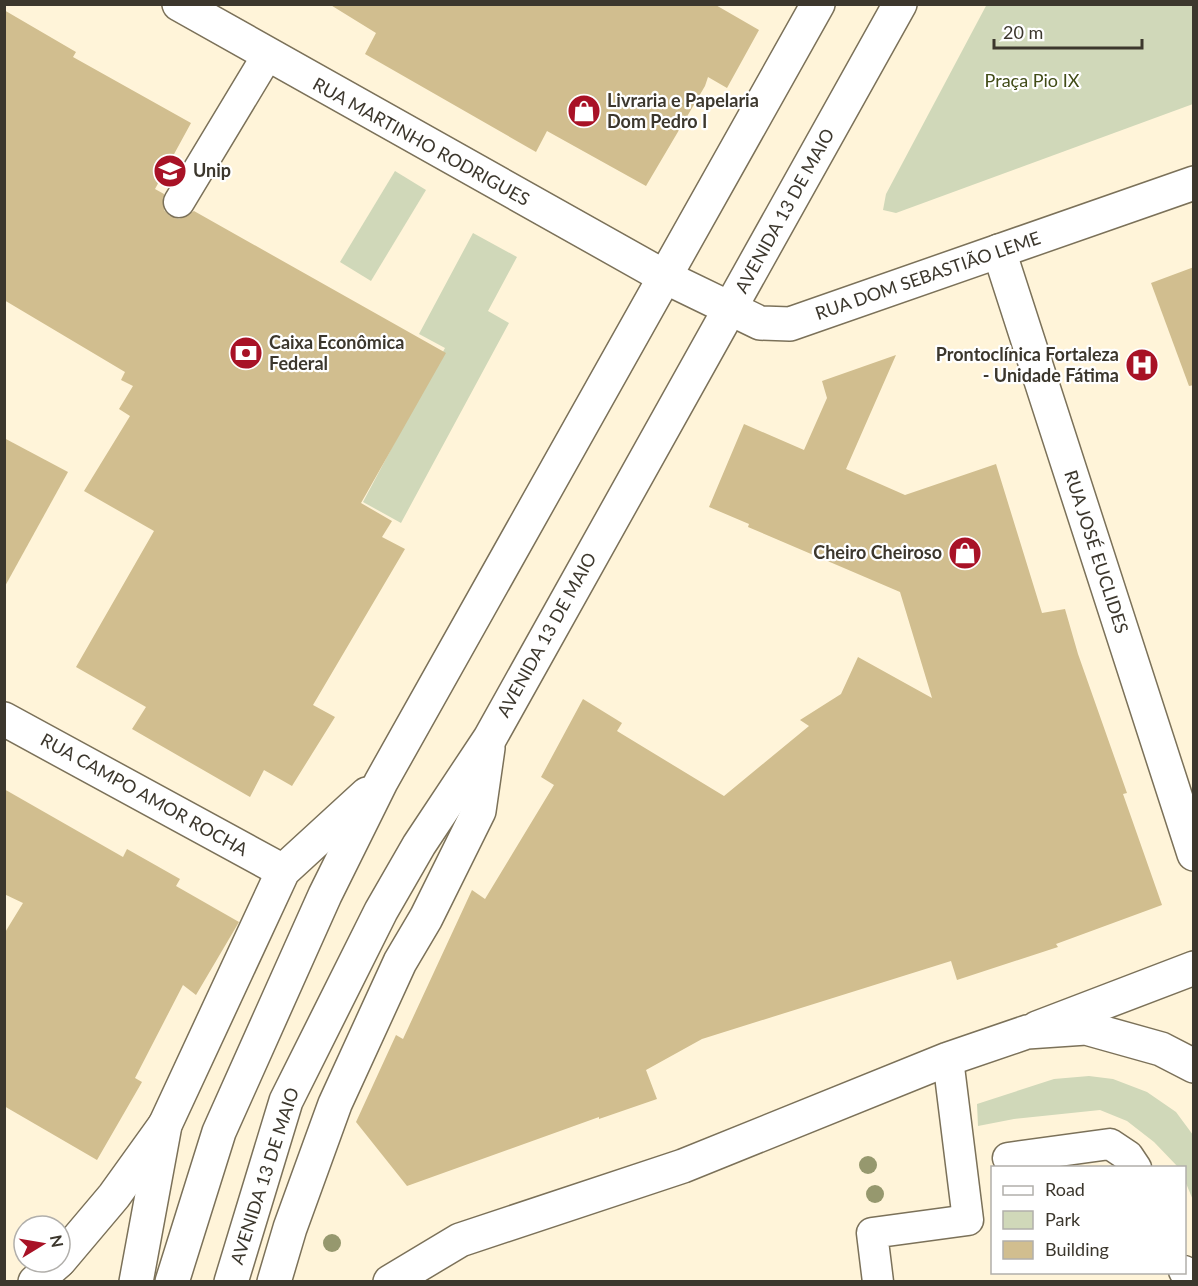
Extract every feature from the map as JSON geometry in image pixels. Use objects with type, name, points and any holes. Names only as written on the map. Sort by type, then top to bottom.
[{"type":"main road","name":"RUA MARTINHO RODRIGUES","points":[[179,4],[267,56],[665,277]]},
{"type":"main road","points":[[172,1281],[219,1132],[325,895],[381,782],[818,4]]},
{"type":"main road","name":"AVENIDA 13 DE MAIO","points":[[231,1281],[286,1101],[381,911],[419,845],[490,738],[900,4]]},
{"type":"main road","name":"RUA DOM SEBASTIÃO LEME","points":[[665,277],[760,323],[790,324],[1194,183]]},
{"type":"main road","name":"RUA JOSÉ EUCLIDES","points":[[999,251],[1194,854]]},
{"type":"main road","name":"RUA CAMPO AMOR ROCHA","points":[[4,718],[283,871]]},
{"type":"main road","points":[[274,1281],[290,1228],[335,1104],[400,962],[426,918],[479,811],[490,738]]},
{"type":"main road","points":[[72,1246],[114,1196],[165,1125],[283,871],[381,782]]},
{"type":"main road","points":[[390,1281],[460,1240],[683,1166],[948,1059],[1027,1032],[1194,968]]},
{"type":"main road","points":[[1027,1032],[1086,1028],[1161,1049],[1194,1066]]},
{"type":"main road","points":[[136,1281],[165,1125]]},
{"type":"lane","points":[[179,202],[267,56]]},
{"type":"lane","points":[[878,1281],[872,1233],[968,1220],[948,1059]]},
{"type":"lane","points":[[1008,1158],[1110,1144],[1128,1156],[1135,1166]]},
{"type":"green space","name":"Praça Pio IX","points":[[987,4],[1193,5],[1193,104],[896,213],[883,210],[886,194]]},
{"type":"green space","points":[[395,171],[426,190],[371,281],[340,262]]},
{"type":"green space","points":[[473,233],[517,257],[488,311],[509,323],[401,523],[363,502],[445,348],[419,334]]},
{"type":"green space","points":[[1089,1076],[1113,1079],[1147,1092],[1176,1112],[1193,1135],[1193,1200],[1186,1183],[1186,1166],[1177,1166],[1154,1142],[1127,1121],[1100,1110],[1014,1119],[978,1126],[977,1104],[1054,1079]]},
{"type":"building","points":[[329,4],[714,4],[759,30],[727,88],[708,77],[705,86],[646,186],[547,131],[536,152],[365,54],[376,33]]},
{"type":"building","points":[[4,10],[76,52],[73,57],[191,123],[155,189],[164,194],[164,210],[170,216],[179,219],[194,211],[446,353],[361,503],[392,521],[382,537],[405,549],[313,705],[335,717],[292,786],[264,770],[250,797],[132,729],[146,707],[76,667],[154,531],[84,491],[130,416],[119,409],[133,386],[121,380],[125,372],[4,300]]},
{"type":"building","name":"Prontoclínica Fortaleza - Unidade Fátima","points":[[1194,267],[1194,385],[1189,386],[1151,283]]},
{"type":"building","points":[[896,355],[846,469],[905,495],[996,464],[1042,613],[1065,609],[1078,654],[1127,793],[1123,794],[1162,905],[1056,944],[1058,947],[957,980],[951,961],[702,1039],[646,1070],[657,1099],[599,1119],[599,1117],[407,1186],[356,1122],[396,1035],[403,1039],[472,890],[485,899],[554,785],[541,777],[583,699],[622,723],[617,731],[724,796],[809,726],[800,720],[841,694],[858,657],[932,698],[900,592],[748,527],[749,524],[709,507],[744,424],[804,450],[827,398],[822,381]]},
{"type":"building","points":[[4,438],[68,472],[4,588]]},
{"type":"building","points":[[4,789],[123,857],[127,849],[180,879],[176,886],[239,922],[196,995],[183,985],[135,1078],[142,1082],[97,1160],[4,1106],[4,934],[23,903],[4,894]]},
{"type":"place","name":"Livraria e Papelaria Dom Pedro I","points":[[584,111]]},
{"type":"place","name":"Unip","points":[[170,171]]},
{"type":"place","name":"Caixa Econômica Federal","points":[[246,353]]},
{"type":"place","name":"Prontoclínica Fortaleza - Unidade Fátima","points":[[1142,365]]},
{"type":"place","name":"Cheiro Cheiroso","points":[[965,553]]}]
